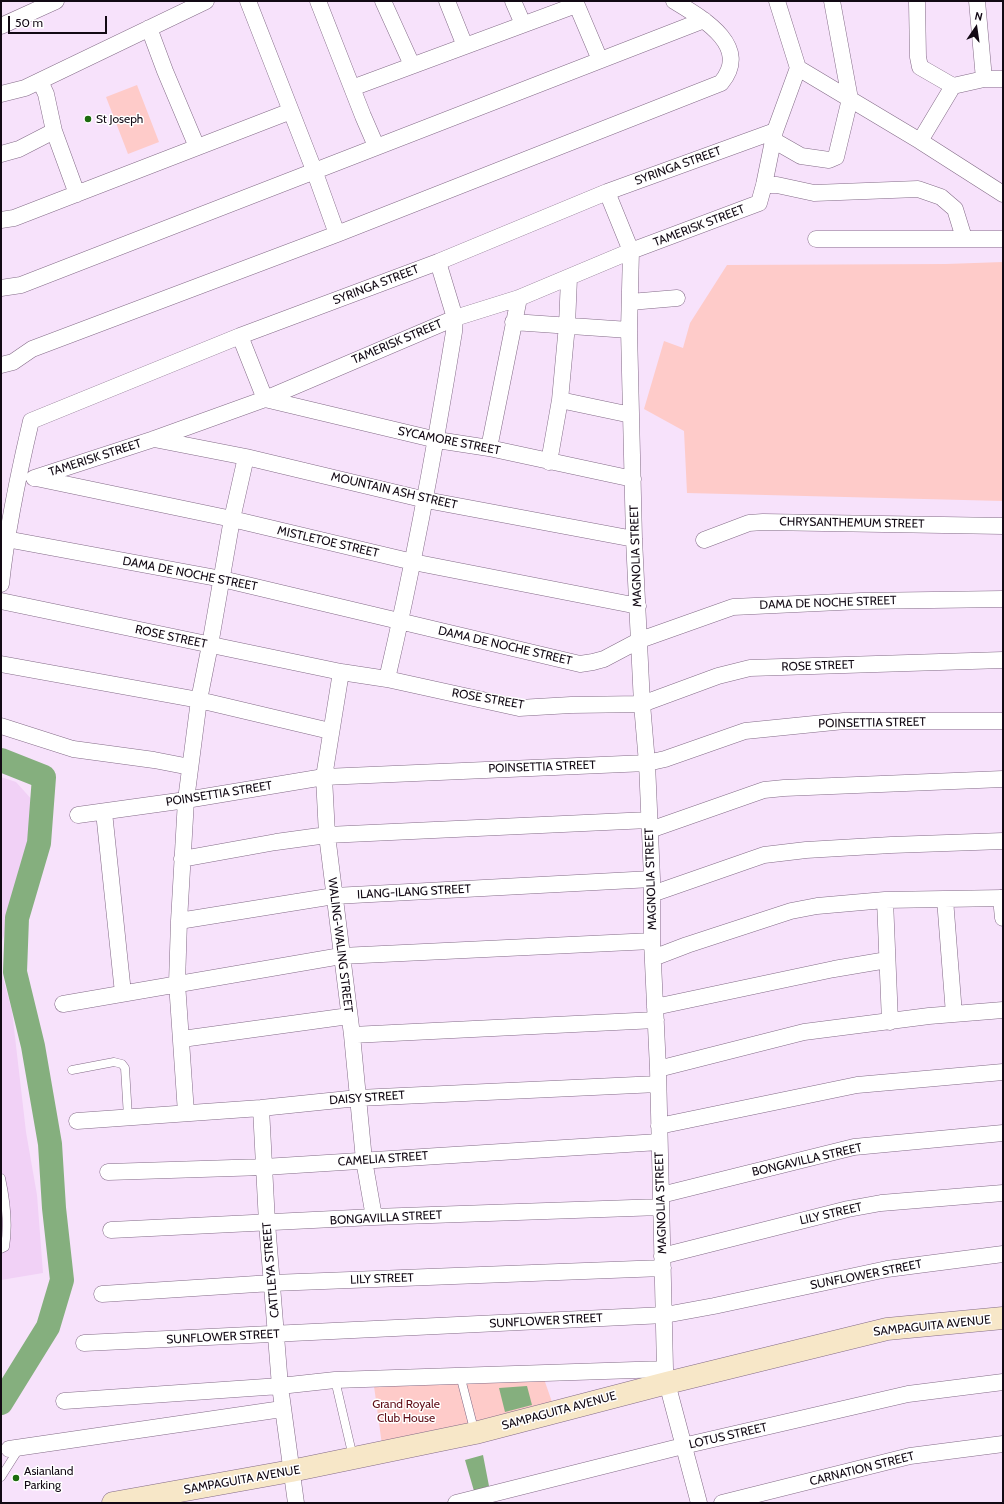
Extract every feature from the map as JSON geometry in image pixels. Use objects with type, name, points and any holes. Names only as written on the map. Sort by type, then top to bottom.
[{"type":"main road","name":"SAMPAGUITA AVENUE","points":[[113,1503],[354,1459],[475,1433],[666,1376],[887,1329],[1003,1318]]},
{"type":"street","points":[[1,26],[56,1]]},
{"type":"street","points":[[1,94],[25,88],[206,1]]},
{"type":"street","points":[[248,1],[314,170],[337,234]]},
{"type":"street","points":[[318,1],[376,146]]},
{"type":"street","points":[[383,1],[412,65]]},
{"type":"street","points":[[447,1],[465,46]]},
{"type":"street","points":[[513,1],[523,24]]},
{"type":"street","points":[[1,365],[13,362],[39,346],[337,234],[721,83],[728,72],[732,61],[724,39],[704,20],[674,1]]},
{"type":"street","points":[[777,1],[798,68],[774,135],[764,185],[777,185],[814,193],[918,189],[941,197],[955,208],[964,238]]},
{"type":"street","points":[[774,135],[801,156],[829,160],[836,157],[850,99],[832,1]]},
{"type":"street","points":[[977,1],[984,80]]},
{"type":"street","points":[[917,2],[918,56],[920,67],[953,86],[1003,78]]},
{"type":"street","points":[[352,88],[575,3],[600,60]]},
{"type":"street","points":[[1,288],[22,285],[314,170],[704,20]]},
{"type":"street","points":[[149,28],[165,71],[197,147]]},
{"type":"street","points":[[798,68],[920,141],[1003,194]]},
{"type":"street","points":[[40,81],[46,94],[54,131],[77,194]]},
{"type":"street","points":[[920,141],[953,86]]},
{"type":"street","points":[[1,220],[14,218],[291,111]]},
{"type":"street","points":[[1,154],[19,149],[54,131]]},
{"type":"street","name":"SYRINGA STREET","points":[[18,476],[31,421],[240,336],[438,262],[607,192],[774,135]]},
{"type":"street","name":"TAMERISK STREET","points":[[34,478],[154,439],[265,399],[454,318],[519,298],[631,251],[759,203],[764,185]]},
{"type":"street","points":[[607,192],[631,251]]},
{"type":"street","points":[[816,239],[1003,239]]},
{"type":"street","name":"MAGNOLIA STREET","points":[[631,251],[629,330],[634,539],[642,704],[647,763],[652,887],[652,941],[658,1077],[666,1376],[699,1503]]},
{"type":"street","points":[[387,679],[401,622],[426,500],[454,332],[454,318],[438,262]]},
{"type":"street","points":[[549,462],[560,400],[567,325],[569,278]]},
{"type":"street","points":[[489,448],[519,298]]},
{"type":"street","points":[[630,302],[677,298]]},
{"type":"street","points":[[513,322],[629,330]]},
{"type":"street","points":[[240,336],[265,399]]},
{"type":"street","name":"SYCAMORE STREET","points":[[265,399],[437,440],[489,448],[633,479]]},
{"type":"street","points":[[560,400],[631,415]]},
{"type":"street","name":"MOUNTAIN ASH STREET","points":[[154,439],[246,457],[426,500],[634,539]]},
{"type":"street","points":[[186,1113],[177,983],[186,800],[199,700],[232,519],[246,457]]},
{"type":"street","points":[[1,584],[6,539],[18,476]]},
{"type":"street","name":"MISTLETOE STREET","points":[[18,476],[232,519],[413,562],[638,606]]},
{"type":"street","name":"CHRYSANTHEMUM STREET","points":[[704,540],[749,523],[763,522],[1003,526]]},
{"type":"street","name":"DAMA DE NOCHE STREET","points":[[6,539],[222,579],[580,664],[604,659],[640,640],[733,607],[861,601],[1003,599]]},
{"type":"street","name":"ROSE STREET","points":[[1,601],[341,672],[387,679],[519,708],[571,705],[642,704],[718,676],[750,668],[1003,660]]},
{"type":"street","points":[[1,664],[199,700],[330,731]]},
{"type":"street","name":"WALING-WALING STREET","points":[[341,672],[330,731],[324,777],[326,835],[352,1035],[364,1160],[374,1217]]},
{"type":"street","name":"POINSETTIA STREET","points":[[78,815],[186,800],[324,777],[647,763],[745,731],[844,721],[1003,722]]},
{"type":"street","points":[[1,726],[72,749],[154,760],[190,767]]},
{"type":"street","points":[[182,859],[276,842],[326,835],[649,825],[764,790],[784,788],[1003,780]]},
{"type":"street","points":[[104,812],[123,993]]},
{"type":"street","name":"ILANG-ILANG STREET","points":[[179,921],[334,896],[652,887],[764,855],[806,850],[891,845],[1003,841]]},
{"type":"street","points":[[653,958],[687,945],[791,911],[817,906],[886,900],[1002,898],[1003,918]]},
{"type":"street","points":[[945,899],[954,1014]]},
{"type":"street","points":[[886,900],[890,1022]]},
{"type":"street","points":[[63,1004],[177,983],[341,956],[652,941]]},
{"type":"street","points":[[352,1035],[655,1014],[834,969],[887,960]]},
{"type":"street","name":"DAISY STREET","points":[[77,1121],[261,1108],[358,1098],[658,1077],[804,1032],[954,1014],[1003,1010]]},
{"type":"street","points":[[182,1039],[349,1016]]},
{"type":"street","name":"CAMELIA STREET","points":[[108,1172],[264,1167],[364,1160],[659,1134],[857,1085],[1003,1072]]},
{"type":"street","name":"CATTLEYA STREET","points":[[261,1108],[267,1224],[282,1409],[296,1503]]},
{"type":"street","name":"BONGAVILLA STREET","points":[[111,1230],[267,1224],[661,1201],[854,1147],[1003,1133]]},
{"type":"street","name":"LILY STREET","points":[[102,1294],[662,1262],[848,1209],[881,1203],[1003,1193]]},
{"type":"street","name":"SUNFLOWER STREET","points":[[84,1343],[665,1315],[887,1269],[1003,1254]]},
{"type":"street","points":[[64,1401],[280,1386],[335,1380],[460,1375],[666,1376]]},
{"type":"street","name":"LOTUS STREET","points":[[456,1503],[683,1446],[908,1394],[1003,1382]]},
{"type":"street","points":[[15,1448],[282,1409]]},
{"type":"street","name":"CARNATION STREET","points":[[722,1503],[910,1456],[1003,1444]]},
{"type":"lane","points":[[72,1070],[114,1062],[122,1064],[125,1068],[128,1117]]},
{"type":"lane","points":[[1,1178],[8,1231],[5,1246],[1,1249]]},
{"type":"lane","points":[[460,1375],[475,1433]]},
{"type":"lane","points":[[335,1380],[354,1459]]},
{"type":"lane","points":[[1,1477],[15,1448]]},
{"type":"shaded area","points":[[1,777],[16,782],[34,802],[39,831],[33,856],[1,944]]},
{"type":"shaded area","points":[[1,971],[12,1011],[26,1132],[37,1195],[43,1273],[1,1280]]},
{"type":"shaded area","points":[[527,1386],[532,1405],[505,1412],[499,1388]]},
{"type":"shaded area","points":[[483,1455],[489,1486],[474,1491],[465,1460]]},
{"type":"green space","points":[[137,85],[159,142],[128,154],[106,97]]},
{"type":"green space","points":[[1003,262],[1003,501],[687,493],[684,431],[644,409],[664,341],[683,348],[690,323],[727,265],[946,264]]},
{"type":"green space","name":"Grand Royale Club House","points":[[544,1379],[552,1402],[382,1445],[374,1386]]},
{"type":"waterway","points":[[1,760],[44,777],[39,843],[17,918],[15,972],[33,1046],[50,1144],[54,1208],[62,1280],[48,1327],[1,1403]]},
{"type":"place","name":"St Joseph","points":[[88,119]]},
{"type":"place","name":"Asianland Parking","points":[[16,1478]]}]
